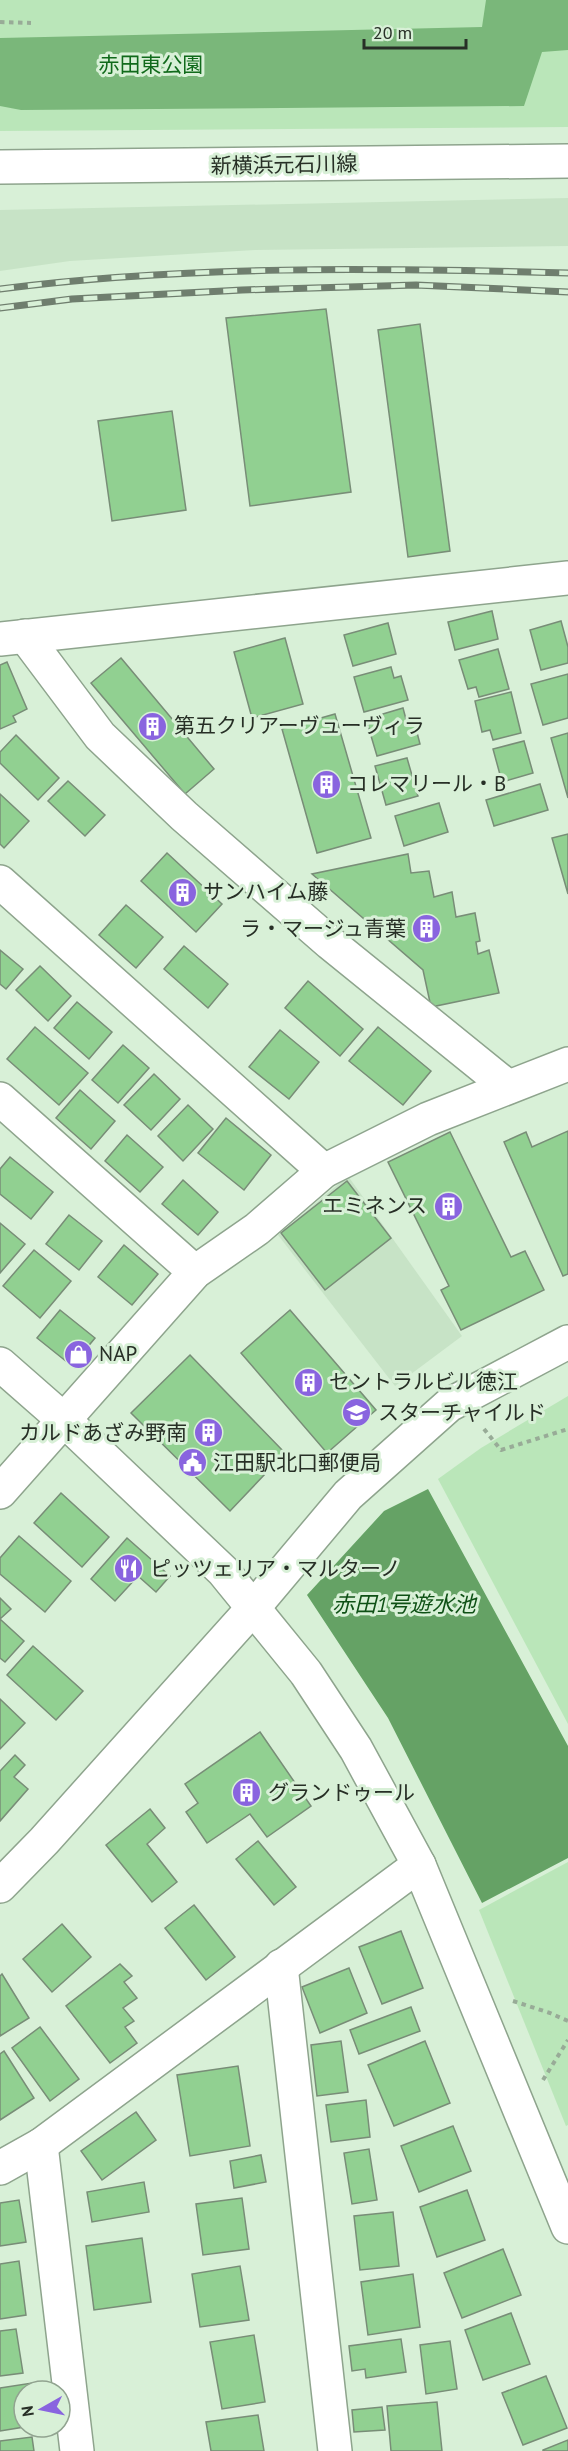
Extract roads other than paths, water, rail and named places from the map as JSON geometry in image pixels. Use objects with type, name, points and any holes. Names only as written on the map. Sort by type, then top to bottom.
[{"type":"street","name":"新横浜元石川線","points":[[0,167],[568,161]]},
{"type":"street","points":[[12,638],[568,578]]},
{"type":"street","points":[[12,638],[100,736],[176,808],[330,943],[508,1086]]},
{"type":"street","points":[[0,882],[324,1171]]},
{"type":"street","points":[[0,1492],[195,1272],[257,1229],[324,1171],[428,1119],[568,1064]]},
{"type":"street","points":[[0,1099],[195,1272]]},
{"type":"street","points":[[0,1886],[44,1841],[254,1607],[348,1495],[450,1405],[568,1342]]},
{"type":"street","points":[[0,1364],[65,1421],[222,1570],[306,1673],[356,1749],[419,1865],[568,2227]]},
{"type":"street","points":[[0,2168],[41,2145],[419,1865]]},
{"type":"street","points":[[281,1966],[335,2451]]},
{"type":"street","points":[[41,2145],[77,2451]]},
{"type":"water","name":"赤田1号遊水池","points":[[428,1489],[568,1746],[568,1858],[482,1903],[388,1718],[307,1595],[384,1511]]},
{"type":"railway","points":[[0,289],[71,281],[213,272],[426,270],[568,273]]},
{"type":"railway","points":[[0,308],[72,299],[242,290],[416,285],[568,292]]},
{"type":"place","name":"第五クリアーヴューヴィラ","points":[[153,726]]},
{"type":"place","name":"コレマリール・B","points":[[326,784]]},
{"type":"place","name":"サンハイム藤","points":[[182,892]]},
{"type":"place","name":"ラ・マージュ青葉","points":[[427,929]]},
{"type":"place","name":"エミネンス","points":[[448,1206]]},
{"type":"place","name":"NAP","points":[[78,1354]]},
{"type":"place","name":"セントラルビル徳江","points":[[308,1382]]},
{"type":"place","name":"スターチャイルド","points":[[357,1413]]},
{"type":"place","name":"カルドあざみ野南","points":[[208,1433]]},
{"type":"place","name":"江田駅北口郵便局","points":[[192,1463]]},
{"type":"place","name":"ピッツェリア・マルターノ","points":[[129,1569]]},
{"type":"place","name":"グランドゥール","points":[[247,1793]]},
{"type":"park label","name":"赤田東公園","points":[[151,65]]}]
